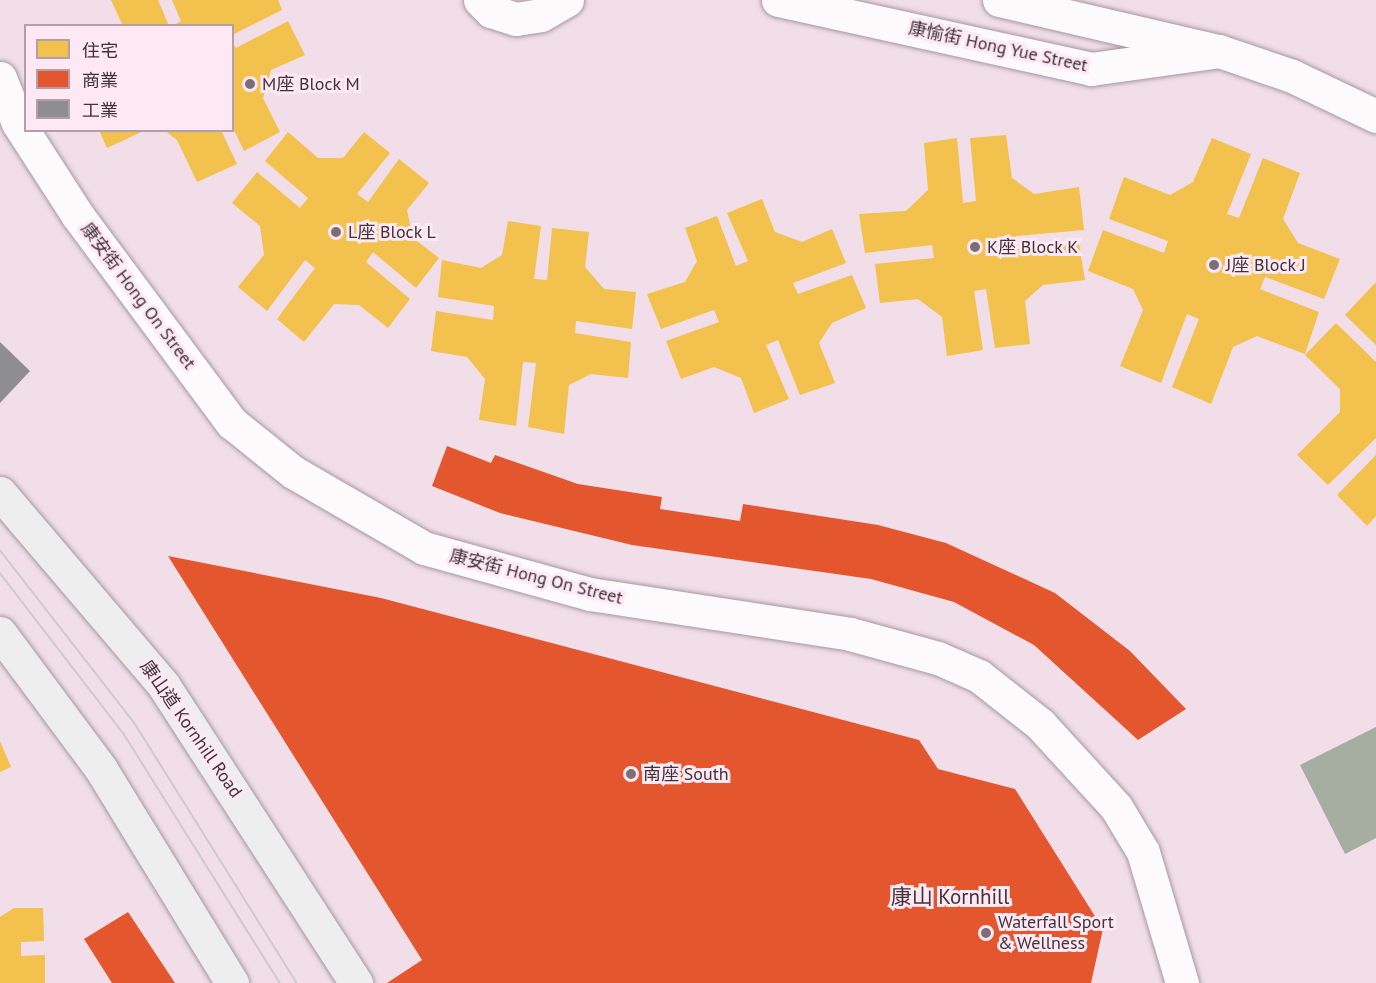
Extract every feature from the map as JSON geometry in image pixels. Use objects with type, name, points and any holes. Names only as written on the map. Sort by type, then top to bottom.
[{"type":"main road","name":"康山道 Kornhill Road","points":[[0,493],[164,686],[356,983]]},
{"type":"main road","points":[[0,633],[101,769],[232,983]]},
{"type":"street","points":[[480,0],[503,17],[529,19],[567,0]]},
{"type":"street","name":"康愉街 Hong Yue Street","points":[[778,0],[1091,69],[1219,51]]},
{"type":"street","name":"康愉街 Hong Yue Street","points":[[999,0],[1219,51],[1292,76],[1376,116]]},
{"type":"street","name":"康安街 Hong On Street","points":[[0,78],[18,123],[99,245],[232,423],[292,472],[424,548],[590,594],[850,634],[938,658],[979,676],[1040,724],[1116,807],[1143,852],[1182,983]]},
{"type":"shaded area","points":[[1376,727],[1376,838],[1345,854],[1300,765]]},
{"type":"building: 住宅","points":[[111,0],[158,0],[168,24],[122,24]]},
{"type":"building: 住宅","name":"M座 Block M","points":[[172,0],[278,0],[282,10],[234,34],[234,24],[176,24],[181,21]]},
{"type":"building: 住宅","name":"M座 Block M","points":[[288,21],[305,55],[271,70],[263,98],[280,132],[244,151],[234,130],[234,45],[236,48]]},
{"type":"building: 住宅","points":[[100,132],[142,132],[107,148]]},
{"type":"building: 住宅","points":[[167,132],[222,132],[237,164],[197,182],[177,140]]},
{"type":"building: 住宅","name":"L座 Block L","points":[[288,132],[318,158],[343,158],[364,132],[390,153],[357,194],[368,202],[399,159],[429,183],[407,210],[413,238],[439,258],[416,288],[373,252],[366,262],[410,299],[388,328],[359,305],[334,304],[304,342],[277,319],[315,268],[305,260],[267,311],[238,287],[264,255],[260,226],[232,203],[257,172],[300,208],[308,198],[265,161]]},
{"type":"building: 住宅","name":"K座 Block K","points":[[1006,135],[1012,178],[1034,194],[1079,187],[1084,230],[1016,236],[1018,249],[1079,244],[1085,280],[1043,285],[1025,301],[1030,344],[995,348],[986,289],[974,291],[983,350],[947,356],[942,317],[918,299],[880,303],[875,264],[934,258],[932,245],[865,253],[859,214],[906,211],[928,190],[924,143],[957,138],[963,203],[976,201],[970,138]]},
{"type":"building: 住宅","name":"J座 Block J","points":[[1212,138],[1251,154],[1227,214],[1239,218],[1263,158],[1300,173],[1283,219],[1298,243],[1340,259],[1324,299],[1265,277],[1260,289],[1319,312],[1305,354],[1257,336],[1233,347],[1211,404],[1172,387],[1199,319],[1187,314],[1161,383],[1120,366],[1143,310],[1133,289],[1088,271],[1103,230],[1164,253],[1168,241],[1109,219],[1124,177],[1170,195],[1193,182]]},
{"type":"building: 住宅","points":[[762,199],[775,232],[802,242],[832,229],[846,263],[793,283],[798,294],[852,275],[866,308],[832,323],[819,343],[835,383],[800,395],[778,340],[766,345],[789,399],[754,413],[741,378],[714,367],[681,379],[666,341],[719,322],[714,310],[661,329],[647,294],[685,282],[697,261],[685,228],[717,216],[736,266],[748,261],[727,213]]},
{"type":"building: 住宅","name":"L座 Block L","points":[[508,221],[541,226],[534,279],[547,280],[552,228],[589,232],[585,267],[604,289],[636,292],[632,329],[576,321],[575,333],[631,342],[628,378],[591,374],[569,385],[564,434],[528,427],[536,363],[523,362],[516,426],[479,420],[485,379],[467,357],[431,351],[436,311],[493,320],[494,306],[438,297],[442,260],[481,268],[502,255]]},
{"type":"building: 住宅","points":[[1376,284],[1376,345],[1345,315]]},
{"type":"building: 住宅","points":[[1336,323],[1376,362],[1376,438],[1328,485],[1297,455],[1340,412],[1340,389],[1305,355]]},
{"type":"building: 住宅","points":[[1376,455],[1376,516],[1367,526],[1337,495]]},
{"type":"building: 住宅","points":[[0,741],[11,767],[0,772]]},
{"type":"building: 住宅","points":[[14,908],[43,908],[44,941],[21,942],[21,956],[45,955],[45,983],[0,983],[0,917]]},
{"type":"building: 商業","points":[[447,446],[491,463],[495,455],[578,484],[662,497],[660,509],[740,521],[743,504],[878,525],[946,543],[1055,593],[1130,651],[1186,709],[1138,740],[1034,645],[954,602],[871,579],[632,545],[500,513],[432,486]]},
{"type":"building: 商業","name":"南座 South","points":[[168,556],[381,598],[919,740],[938,769],[1015,789],[1103,929],[1091,983],[387,983],[422,960]]},
{"type":"building: 商業","points":[[128,912],[175,983],[112,983],[84,939]]},
{"type":"building: 工業","points":[[0,342],[30,371],[0,403]]},
{"type":"tram line","points":[[0,550],[134,722],[297,983]]},
{"type":"tram line","points":[[0,573],[124,734],[280,983]]},
{"type":"place","name":"M座 Block M","points":[[250,84]]},
{"type":"place","name":"L座 Block L","points":[[336,232]]},
{"type":"place","name":"K座 Block K","points":[[975,247]]},
{"type":"place","name":"J座 Block J","points":[[1214,265]]},
{"type":"place","name":"南座 South","points":[[631,774]]},
{"type":"place","name":"Waterfall Sport & Wellness","points":[[986,933]]},
{"type":"district","name":"康山 Kornhill","points":[[950,897]]}]
